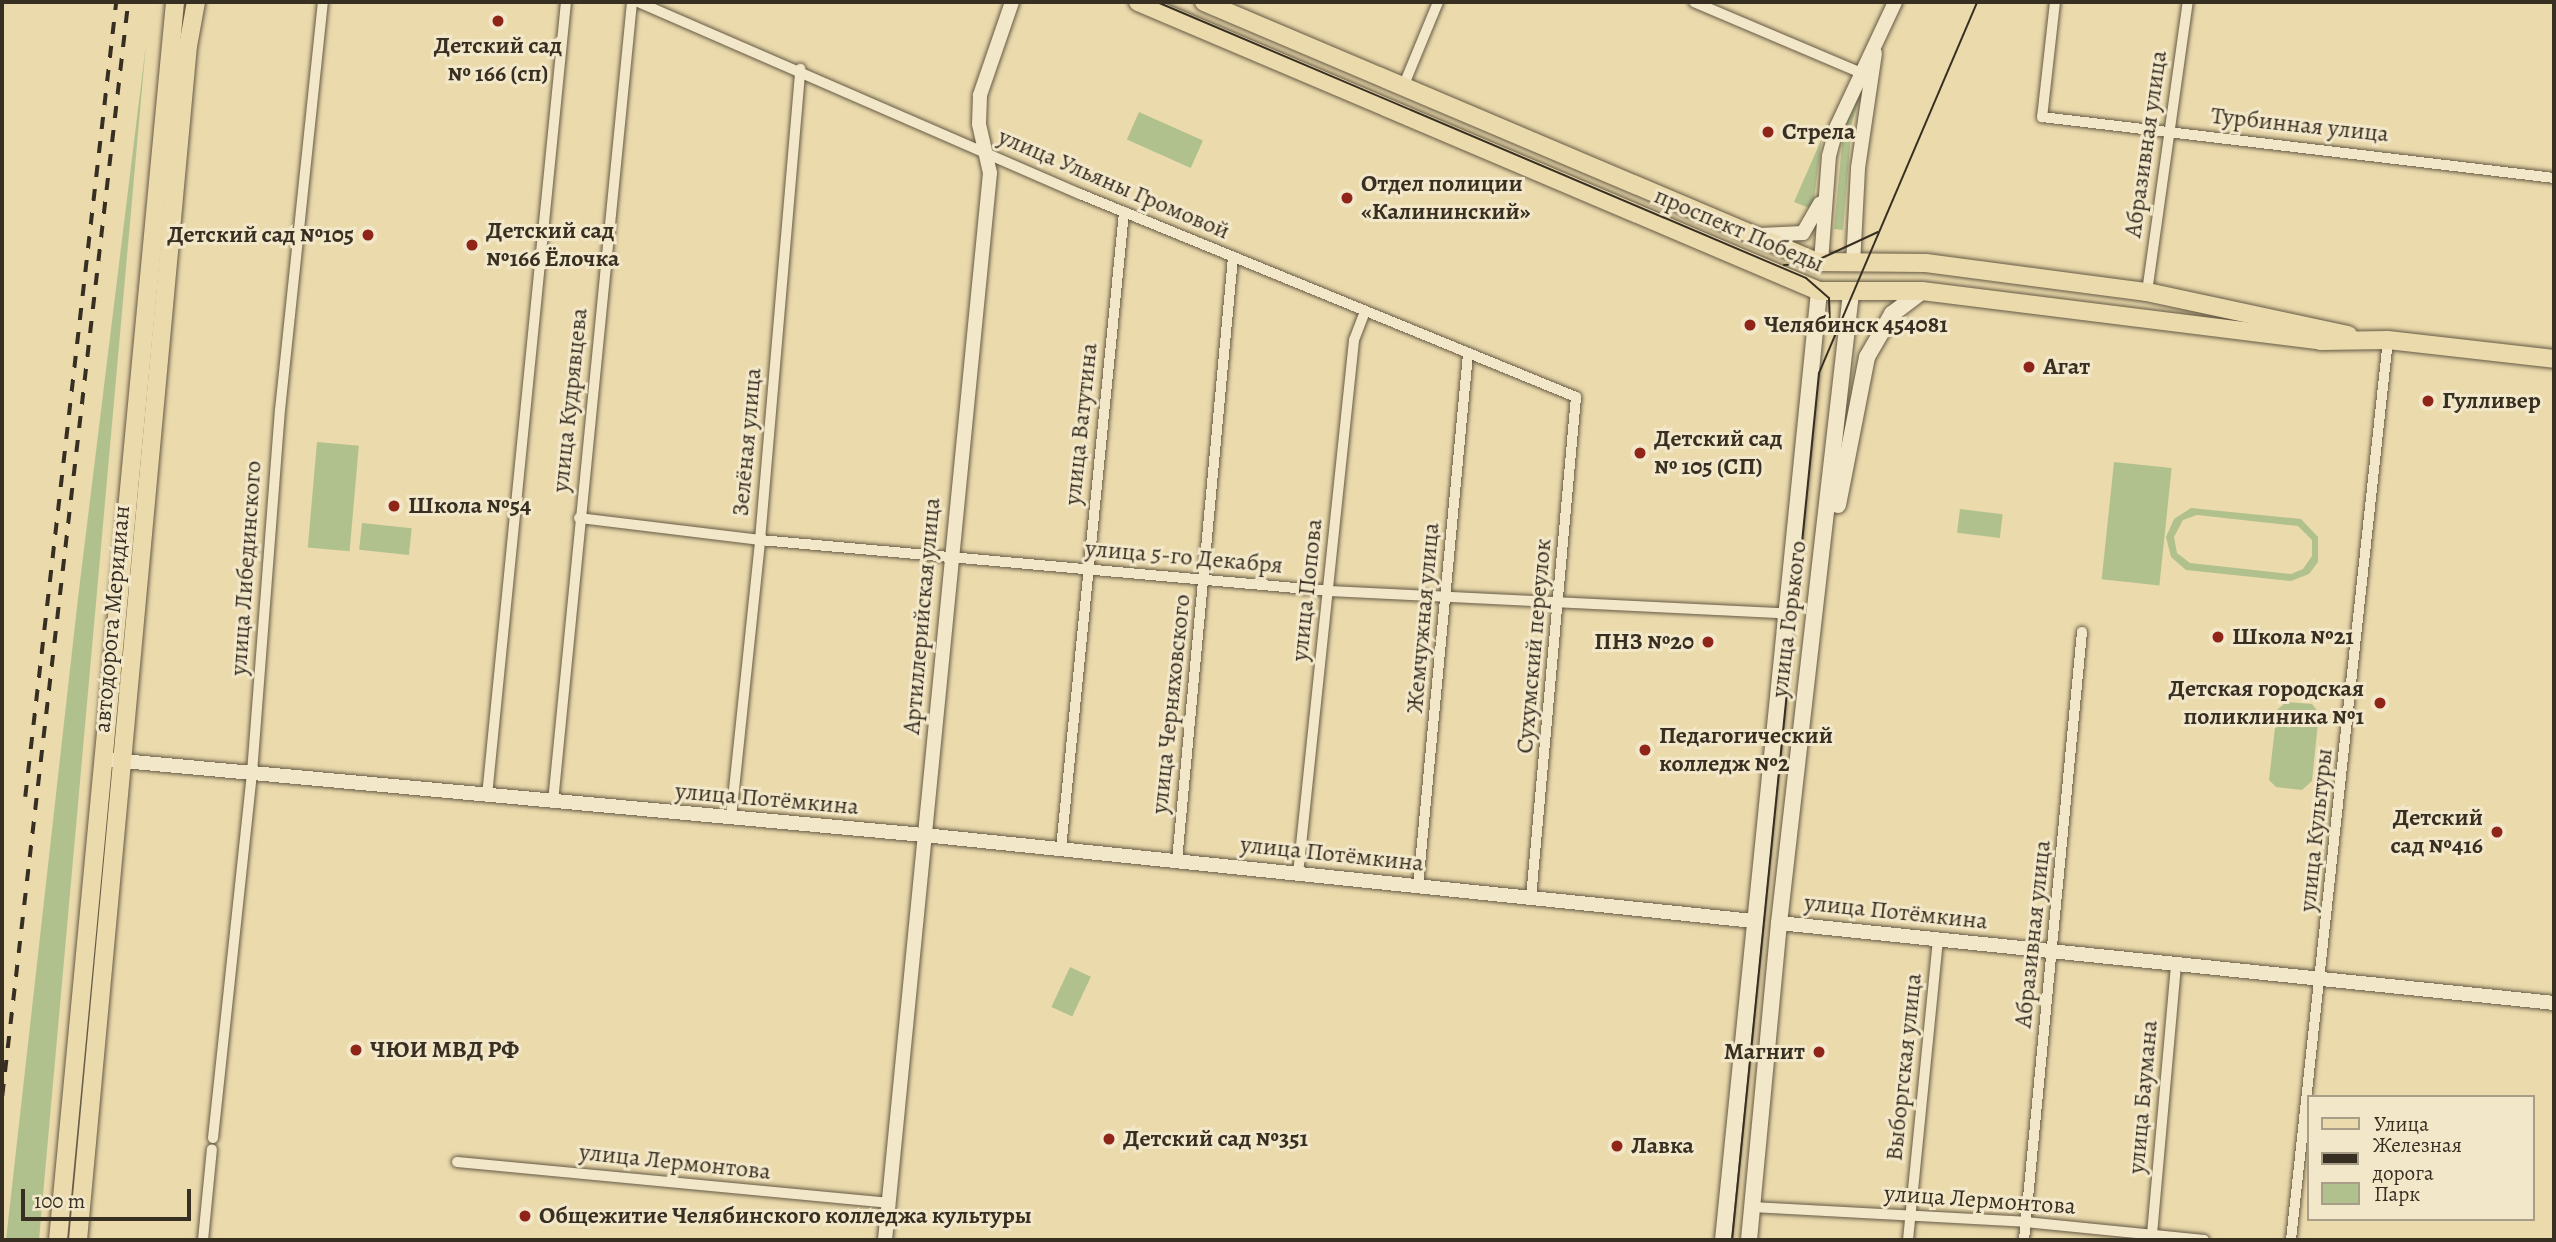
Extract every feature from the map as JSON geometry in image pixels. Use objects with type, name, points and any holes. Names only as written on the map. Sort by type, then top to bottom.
[{"type":"main road","points":[[164,2],[168,41]]},
{"type":"main road","name":"автодорога Меридиан","points":[[58,1240],[168,41],[175,2]]},
{"type":"main road","name":"автодорога Меридиан","points":[[78,1240],[188,46],[196,2]]},
{"type":"main road","name":"проспект Победы","points":[[1138,2],[1819,291],[1851,293],[1883,288],[1922,291],[2321,341],[2388,340],[2554,359]]},
{"type":"main road","name":"проспект Победы","points":[[1204,2],[1821,262],[1926,263],[2147,292],[2360,339]]},
{"type":"main road","name":"улица Горького","points":[[1723,1240],[1821,262]]},
{"type":"main road","name":"улица Горького","points":[[1749,1240],[1779,923],[1853,264]]},
{"type":"main road","points":[[1823,547],[1836,514],[1867,357],[1892,314],[1922,291]]},
{"type":"main road","points":[[1776,716],[1802,720]]},
{"type":"main road","name":"улица Потёмкина","points":[[1754,921],[1779,923]]},
{"type":"street","name":"улица Либединского","points":[[203,1240],[252,774],[280,410],[323,2]]},
{"type":"street","name":"улица Кудрявцева","points":[[487,796],[566,2]]},
{"type":"street","name":"улица Кудрявцева","points":[[553,802],[632,2]]},
{"type":"street","name":"улица Ульяны Громовой","points":[[638,2],[800,69],[1124,212],[1576,397]]},
{"type":"street","name":"Артиллерийская улица","points":[[885,1240],[950,558],[990,173],[979,124],[983,78],[1012,2]]},
{"type":"street","points":[[1403,87],[1438,2]]},
{"type":"street","points":[[1694,2],[1859,72]]},
{"type":"street","name":"улица Горького","points":[[1821,262],[1827,186],[1837,126],[1859,72],[1876,46],[1895,2]]},
{"type":"street","name":"Турбинная улица","points":[[2055,2],[2042,117],[2554,178]]},
{"type":"street","name":"Абразивная улица","points":[[2147,292],[2167,131],[2188,2]]},
{"type":"street","name":"улица Горького","points":[[1853,264],[1858,168],[1876,46]]},
{"type":"street","name":"Зелёная улица","points":[[731,818],[760,540],[800,69]]},
{"type":"street","name":"улица Горького","points":[[1753,235],[1788,237],[1803,233],[1814,220],[1827,186]]},
{"type":"street","name":"улица Ватутина","points":[[1061,849],[1124,212]]},
{"type":"street","name":"улица Черняховского","points":[[1177,861],[1233,257]]},
{"type":"street","name":"улица Попова","points":[[1298,874],[1354,340],[1366,312]]},
{"type":"street","name":"улица Культуры","points":[[2291,1240],[2388,340]]},
{"type":"street","name":"Жемчужная улица","points":[[1418,886],[1468,354]]},
{"type":"street","name":"Сухумский переулок","points":[[1531,898],[1561,601],[1576,397]]},
{"type":"street","name":"улица 5-го Декабря","points":[[579,518],[760,540],[1329,591],[1787,613]]},
{"type":"street","name":"Абразивная улица","points":[[2024,1240],[2082,632]]},
{"type":"street","name":"улица Потёмкина","points":[[104,759],[924,835],[1754,921]]},
{"type":"street","name":"улица Потёмкина","points":[[1779,923],[2554,1003]]},
{"type":"street","name":"Выборгская улица","points":[[1908,1240],[1938,939]]},
{"type":"street","name":"улица Баумана","points":[[2152,1234],[2176,964]]},
{"type":"street","name":"улица Лермонтова","points":[[457,1162],[888,1203]]},
{"type":"street","name":"улица Лермонтова","points":[[1752,1207],[2025,1222],[2204,1240]]},
{"type":"green space","points":[[146,44],[39,1240],[6,1240],[78,598]]},
{"type":"green space","points":[[1869,65],[1852,122],[1843,230],[1834,229],[1844,123]]},
{"type":"green space","points":[[1139,112],[1203,140],[1191,168],[1127,139]]},
{"type":"green space","points":[[1822,138],[1813,207],[1809,208],[1794,202]]},
{"type":"green space","points":[[317,442],[359,446],[350,551],[308,548]]},
{"type":"green space","points":[[2114,462],[2172,468],[2159,585],[2102,579]]},
{"type":"green space","points":[[2191,508],[2301,519],[2318,537],[2318,562],[2309,574],[2291,581],[2186,570],[2171,557],[2166,537],[2174,519]],"holes":[[[2197,515],[2298,526],[2312,540],[2312,556],[2303,569],[2291,574],[2190,563],[2177,553],[2174,537],[2183,520]]]},
{"type":"green space","points":[[1960,509],[2003,514],[2000,538],[1957,533]]},
{"type":"green space","points":[[362,523],[412,528],[409,555],[359,550]]},
{"type":"green space","points":[[2286,702],[2312,704],[2319,713],[2312,781],[2302,790],[2276,787],[2269,780],[2277,710]]},
{"type":"green space","points":[[1070,967],[1091,977],[1072,1017],[1051,1007]]},
{"type":"tram line","points":[[1157,2],[1806,278],[1829,298],[1830,332]]},
{"type":"tram line","points":[[1732,1240],[1819,373],[1977,2]]},
{"type":"tram line","points":[[1784,265],[1809,264],[1878,232]]},
{"type":"railway","points":[[25,797],[116,2]]},
{"type":"railway","points":[[2,1096],[128,2]]},
{"type":"place","name":"Детский сад № 166 (сп)","points":[[498,21]]},
{"type":"place","name":"Стрела","points":[[1768,132]]},
{"type":"place","name":"Отдел полиции «Калининский»","points":[[1347,198]]},
{"type":"place","name":"Детский сад №105","points":[[368,235]]},
{"type":"place","name":"Детский сад №166 Ёлочка","points":[[472,245]]},
{"type":"place","name":"Челябинск 454081","points":[[1750,325]]},
{"type":"place","name":"Агат","points":[[2029,367]]},
{"type":"place","name":"Гулливер","points":[[2428,401]]},
{"type":"place","name":"Детский сад № 105 (СП)","points":[[1640,453]]},
{"type":"place","name":"Школа №54","points":[[394,506]]},
{"type":"place","name":"Школа №21","points":[[2218,637]]},
{"type":"place","name":"ПНЗ №20","points":[[1708,642]]},
{"type":"place","name":"Детская городская поликлиника №1","points":[[2380,703]]},
{"type":"place","name":"Педагогический колледж №2","points":[[1645,750]]},
{"type":"place","name":"Детский сад №416","points":[[2497,832]]},
{"type":"place","name":"ЧЮИ МВД РФ","points":[[356,1050]]},
{"type":"place","name":"Магнит","points":[[1819,1052]]},
{"type":"place","name":"Детский сад №351","points":[[1109,1139]]},
{"type":"place","name":"Лавка","points":[[1617,1146]]},
{"type":"place","name":"Общежитие Челябинского колледжа культуры","points":[[525,1216]]}]
